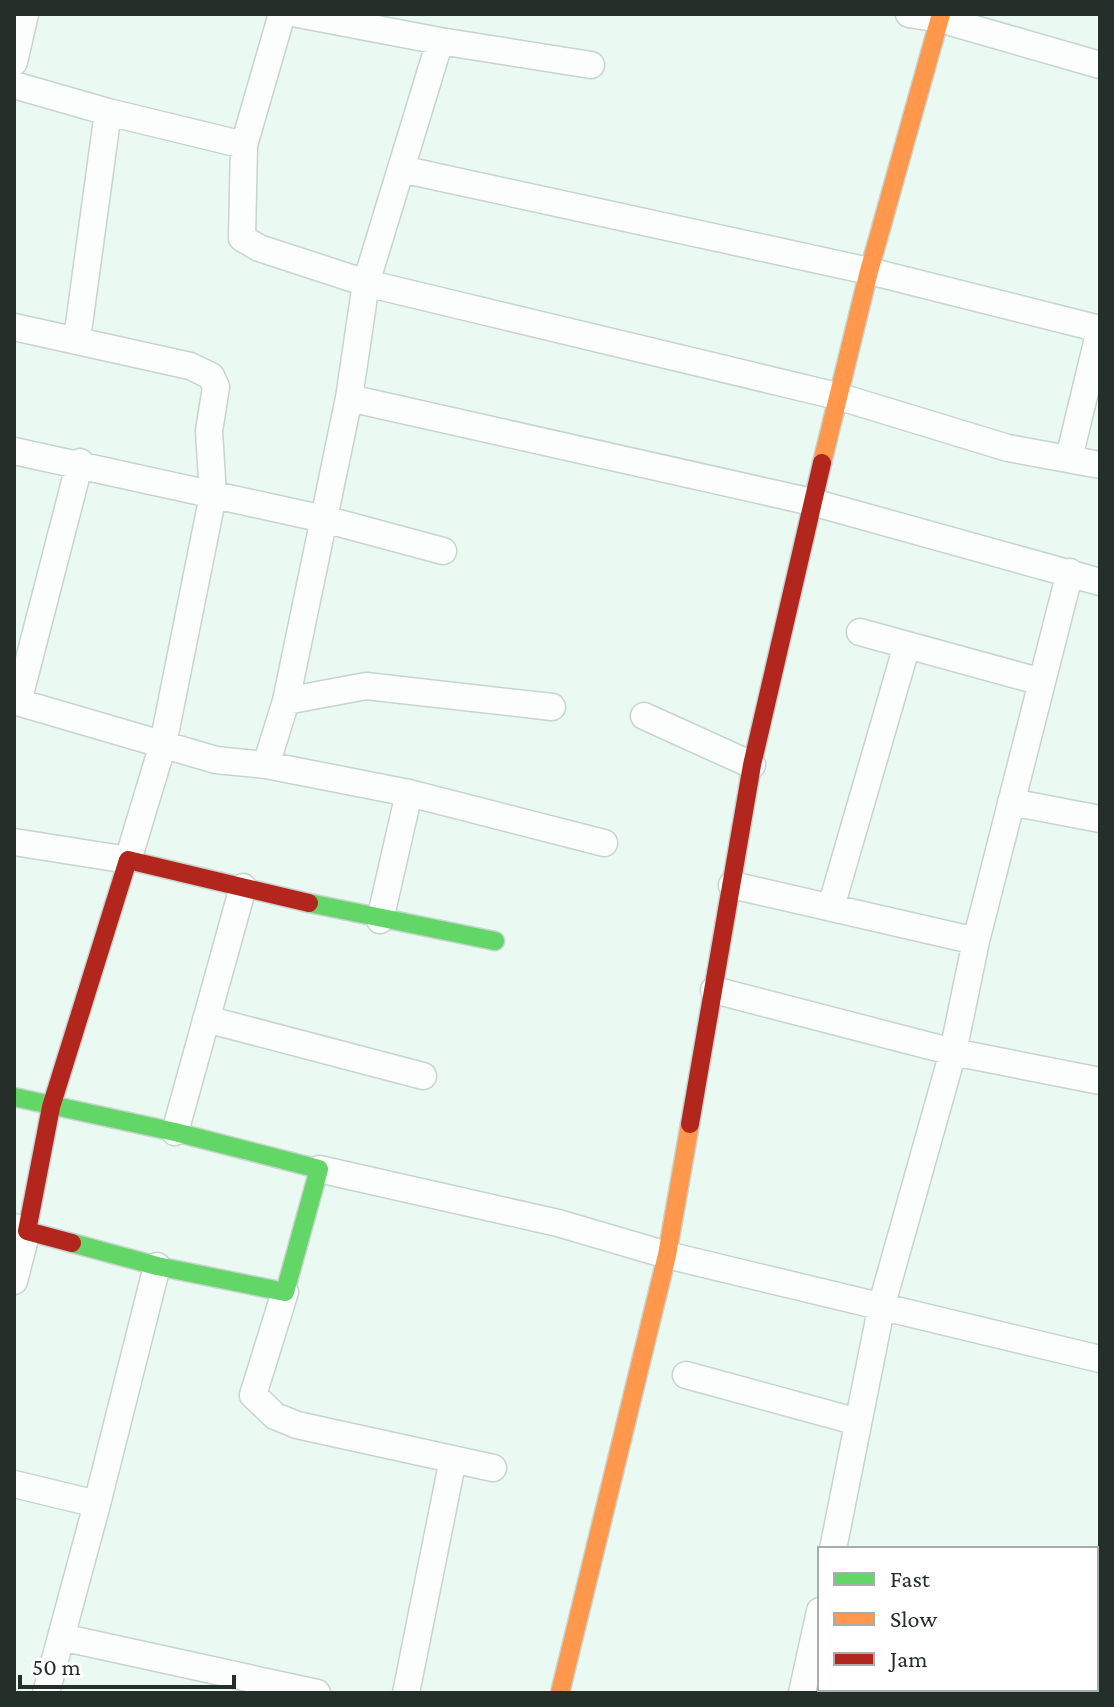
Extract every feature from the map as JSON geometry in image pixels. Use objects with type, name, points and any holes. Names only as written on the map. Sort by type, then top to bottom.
[{"type":"street","points":[[14,62],[25,14]]},
{"type":"street","points":[[282,14],[244,145],[242,238],[259,248],[366,283],[837,396],[1008,448],[1100,465]]},
{"type":"street","points":[[298,14],[591,65]]},
{"type":"street","points":[[909,14],[940,16],[1100,65]]},
{"type":"street","points":[[560,1693],[667,1255],[752,765],[837,396],[940,16]]},
{"type":"street","points":[[266,765],[286,701],[324,519],[349,398],[366,283],[440,41]]},
{"type":"street","points":[[14,85],[244,145]]},
{"type":"street","points":[[77,339],[108,112]]},
{"type":"street","points":[[401,169],[869,271],[1100,330],[1069,458]]},
{"type":"street","points":[[14,327],[190,366],[211,376],[216,387],[209,431],[213,495],[163,744],[51,1107],[21,1229],[14,1281]]},
{"type":"street","points":[[349,398],[812,502],[1100,582]]},
{"type":"street","points":[[14,451],[80,462],[324,519],[443,551]]},
{"type":"street","points":[[80,462],[16,702],[216,760],[266,765],[409,793],[604,843]]},
{"type":"street","points":[[833,1547],[882,1304],[953,1052],[976,941],[1070,572]]},
{"type":"street","points":[[860,632],[1042,682]]},
{"type":"street","points":[[831,907],[907,645]]},
{"type":"street","points":[[286,701],[366,686],[552,707]]},
{"type":"street","points":[[644,716],[752,765]]},
{"type":"street","points":[[380,920],[409,793]]},
{"type":"street","points":[[1011,802],[1100,819]]},
{"type":"street","points":[[14,842],[128,860],[380,920],[495,941]]},
{"type":"street","points":[[732,885],[976,941]]},
{"type":"street","points":[[175,1132],[243,887]]},
{"type":"street","points":[[714,990],[953,1052],[1100,1081]]},
{"type":"street","points":[[206,1019],[423,1076]]},
{"type":"street","points":[[14,1097],[558,1223],[667,1255],[882,1304],[1100,1359]]},
{"type":"street","points":[[319,1169],[253,1395],[275,1416],[297,1425],[493,1468]]},
{"type":"street","points":[[21,1229],[157,1266],[285,1292]]},
{"type":"street","points":[[46,1693],[157,1266]]},
{"type":"street","points":[[686,1375],[858,1422]]},
{"type":"street","points":[[406,1693],[453,1459]]},
{"type":"street","points":[[14,1484],[97,1504]]},
{"type":"street","points":[[802,1693],[818,1620]]},
{"type":"street","points":[[61,1637],[317,1693]]},
{"type":"traffic: fast","points":[[309,903],[495,941]]},
{"type":"traffic: fast","points":[[14,1097],[175,1132],[319,1169],[285,1292],[157,1266],[72,1243]]},
{"type":"traffic: slow","points":[[822,463],[869,271],[941,14]]},
{"type":"traffic: slow","points":[[560,1693],[667,1255],[690,1124]]},
{"type":"traffic: jam","points":[[690,1124],[752,765],[822,463]]},
{"type":"traffic: jam","points":[[72,1243],[27,1231],[51,1107],[128,860],[309,903]]}]
